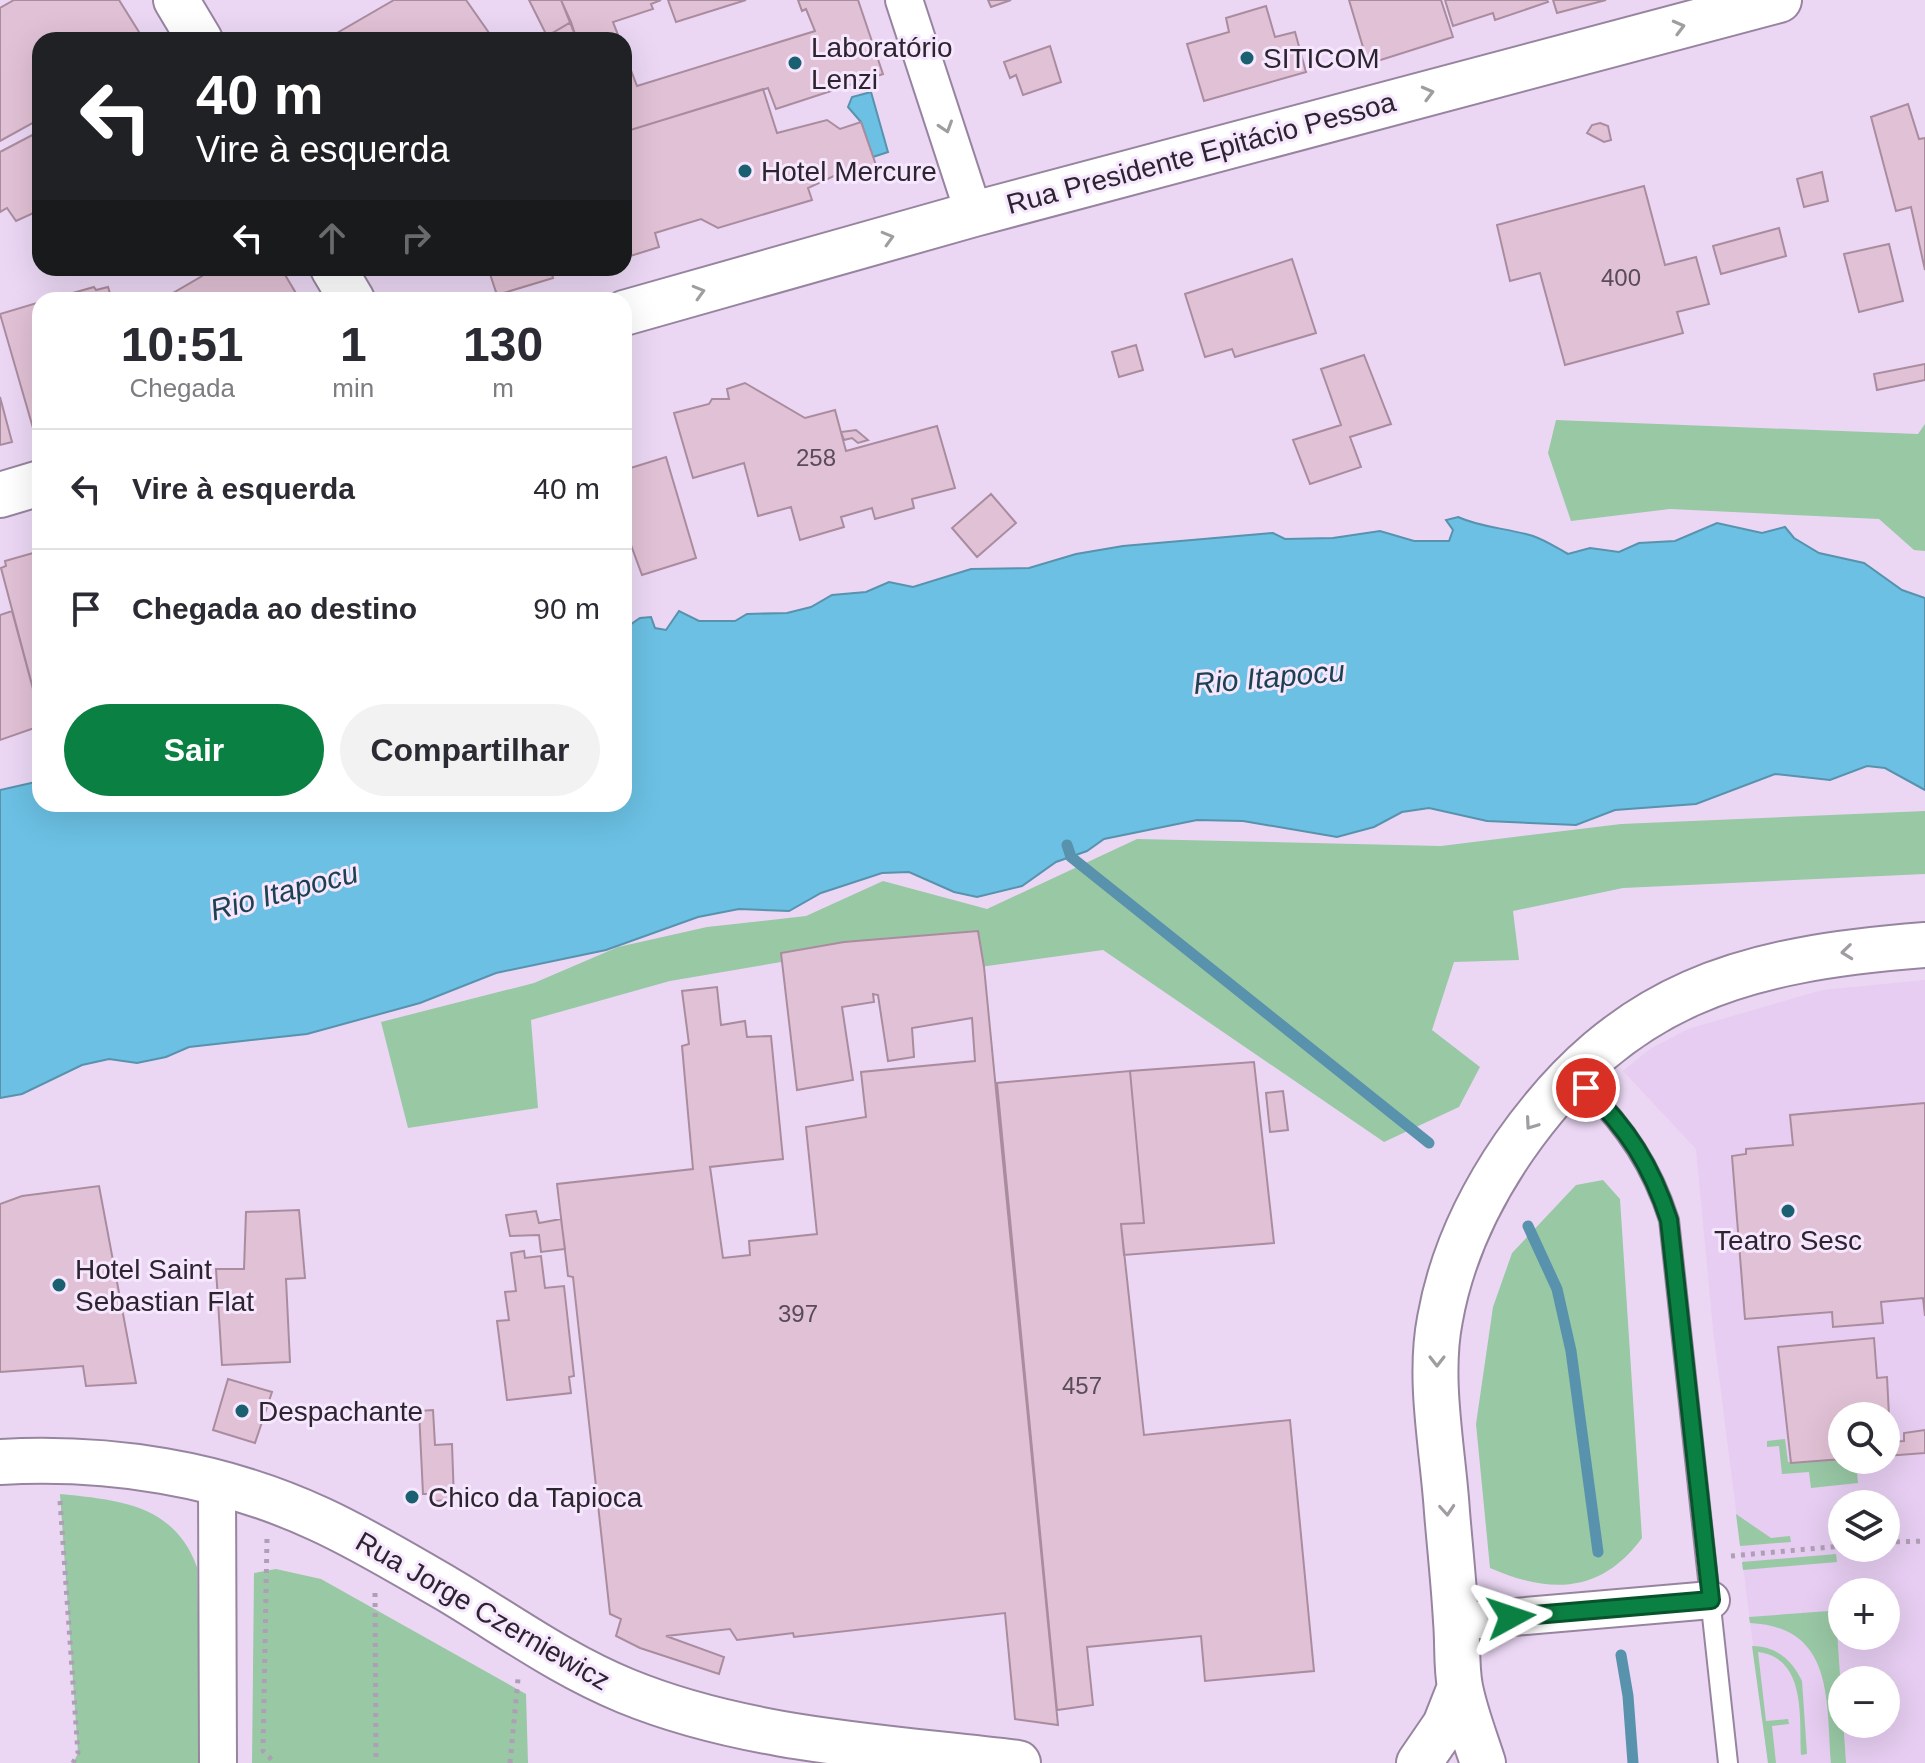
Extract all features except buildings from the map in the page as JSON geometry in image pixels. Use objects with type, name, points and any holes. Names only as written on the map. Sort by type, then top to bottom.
[{"type":"main road","points":[[176,0],[195,32]]},
{"type":"main road","name":"Rua Presidente Epitácio Pessoa","points":[[632,311],[974,214],[1779,0]]},
{"type":"main road","points":[[0,495],[32,485]]},
{"type":"main road","points":[[1483,1763],[1460,1687],[1437,1375],[1440,1319],[1454,1264],[1474,1216],[1500,1168],[1544,1104],[1587,1060],[1625,1029],[1713,982],[1753,969],[1823,954],[1925,945]]},
{"type":"main road","name":"Rua Jorge Czerniewicz","points":[[0,1462],[57,1460],[122,1464],[268,1498],[320,1519],[375,1548],[570,1665],[625,1691],[786,1748],[1018,1763]]},
{"type":"main road","points":[[1419,1763],[1445,1725],[1460,1687]]},
{"type":"street","points":[[904,0],[974,214]]},
{"type":"street","points":[[217,1484],[218,1763]]},
{"type":"street","points":[[1456,1622],[1711,1600]]},
{"type":"lane","points":[[1586,1088],[1636,1144],[1655,1178],[1669,1220],[1728,1763]]},
{"type":"path","points":[[57,1460],[78,1753],[73,1763]]},
{"type":"path","points":[[268,1498],[263,1751],[275,1763]]},
{"type":"path","points":[[1900,1542],[1925,1541]]},
{"type":"path","points":[[1706,1558],[1828,1547]]},
{"type":"path","points":[[375,1548],[376,1763]]},
{"type":"path","points":[[510,1763],[522,1635]]},
{"type":"shaded area","points":[[1925,980],[1925,1763],[1768,1763],[1713,1329],[1696,1149],[1623,1071],[1650,1049],[1688,1029],[1822,990]]},
{"type":"green space","points":[[1556,420],[1918,434],[1925,424],[1925,551],[1914,550],[1879,519],[1670,509],[1571,521],[1548,453]]},
{"type":"green space","points":[[1925,811],[1925,874],[1623,888],[1513,911],[1519,960],[1454,962],[1432,1030],[1480,1067],[1459,1107],[1384,1142],[1103,950],[980,967],[881,945],[670,981],[531,1020],[538,1108],[408,1128],[381,1022],[534,983],[618,947],[707,927],[806,916],[883,881],[987,909],[1137,839],[1441,846],[1621,824]]},
{"type":"green space","points":[[1603,1180],[1620,1199],[1642,1538],[1609,1570],[1573,1584],[1553,1585],[1490,1568],[1476,1424],[1493,1307],[1512,1253],[1576,1185]]},
{"type":"green space","points":[[1785,1439],[1788,1462],[1828,1458],[1828,1474],[1857,1474],[1858,1483],[1811,1488],[1809,1472],[1782,1474],[1779,1446],[1767,1447],[1767,1441]]},
{"type":"green space","points":[[60,1494],[103,1499],[142,1509],[174,1530],[187,1546],[197,1567],[201,1763],[73,1763],[78,1753]]},
{"type":"green space","points":[[1736,1514],[1771,1538],[1790,1536],[1791,1542],[1740,1546]]},
{"type":"green space","points":[[1828,1555],[1828,1562],[1837,1562],[1743,1570],[1742,1562]]},
{"type":"green space","points":[[276,1569],[321,1579],[526,1694],[528,1763],[252,1763],[254,1573]]},
{"type":"green space","points":[[1828,1611],[1828,1650],[1838,1650],[1839,1666],[1828,1666],[1828,1715],[1820,1670],[1811,1652],[1797,1638],[1777,1628],[1750,1623],[1749,1617]]},
{"type":"green space","points":[[1752,1646],[1769,1649],[1782,1656],[1802,1681],[1807,1754],[1801,1755],[1799,1708],[1793,1678],[1774,1657],[1758,1652],[1766,1721],[1788,1719],[1789,1724],[1772,1726],[1776,1763],[1768,1763]]},
{"type":"green space","points":[[1829,1738],[1844,1738],[1846,1763],[1831,1763]]},
{"type":"water","points":[[871,92],[888,152],[873,157],[861,122],[848,107],[852,97]]},
{"type":"water","name":"Rio Itapocu","points":[[1458,517],[1533,536],[1568,554],[1590,548],[1619,552],[1639,543],[1675,541],[1717,523],[1762,533],[1785,527],[1794,538],[1819,553],[1864,563],[1902,590],[1925,598],[1925,790],[1885,768],[1867,766],[1830,780],[1775,774],[1696,804],[1615,810],[1576,825],[1487,821],[1429,808],[1402,812],[1374,827],[1337,837],[1243,821],[1197,820],[1104,839],[1087,851],[1056,862],[1022,886],[977,897],[954,892],[909,872],[882,873],[821,893],[789,911],[739,909],[698,917],[606,950],[496,973],[420,1003],[307,1034],[189,1047],[166,1057],[137,1063],[109,1059],[82,1065],[22,1094],[0,1098],[0,790],[32,783],[32,812],[632,812],[632,624],[640,618],[651,617],[655,628],[666,630],[679,611],[699,621],[735,621],[747,614],[787,613],[811,607],[832,595],[866,592],[889,582],[913,587],[971,569],[1029,568],[1076,554],[1123,546],[1273,533],[1285,539],[1333,538],[1380,531],[1414,541],[1449,541],[1453,530],[1446,520]]},
{"type":"waterway","points":[[1067,845],[1071,857],[1429,1143]]},
{"type":"waterway","points":[[1528,1226],[1557,1289],[1571,1351],[1598,1552]]},
{"type":"waterway","points":[[1621,1655],[1628,1696],[1633,1763]]},
{"type":"place","name":"SITICOM","points":[[1247,58]]},
{"type":"place","name":"Laboratório Lenzi","points":[[795,63]]},
{"type":"place","name":"Hotel Mercure","points":[[745,171]]},
{"type":"place","name":"Teatro Sesc","points":[[1788,1211]]},
{"type":"place","name":"Hotel Saint Sebastian Flat","points":[[59,1285]]},
{"type":"place","name":"Despachante","points":[[242,1411]]},
{"type":"place","name":"Chico da Tapioca","points":[[412,1497]]},
{"type":"route","points":[[1511,1617],[1711,1600],[1669,1220],[1655,1178],[1636,1144],[1586,1088]]}]
